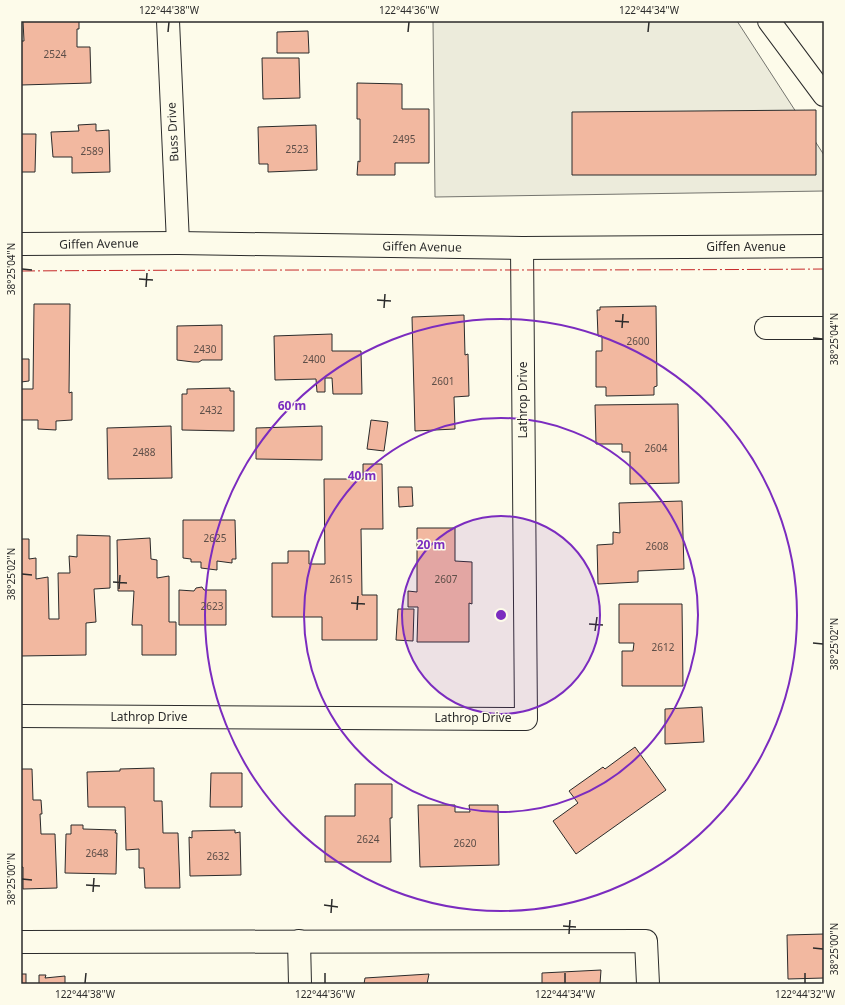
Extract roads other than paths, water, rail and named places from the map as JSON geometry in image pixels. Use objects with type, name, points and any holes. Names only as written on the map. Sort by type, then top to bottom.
[{"type":"street","name":"Buss Drive","points":[[168,21],[178,243]]},
{"type":"street","points":[[769,21],[824,96]]},
{"type":"street","name":"Giffen Avenue","points":[[21,244],[178,243],[522,248],[824,246]]},
{"type":"street","name":"Lathrop Drive","points":[[21,716],[526,719],[522,248]]},
{"type":"street","points":[[766,328],[824,328]]},
{"type":"street","points":[[21,942],[646,941],[648,984]]},
{"type":"street","points":[[299,942],[300,984]]}]
